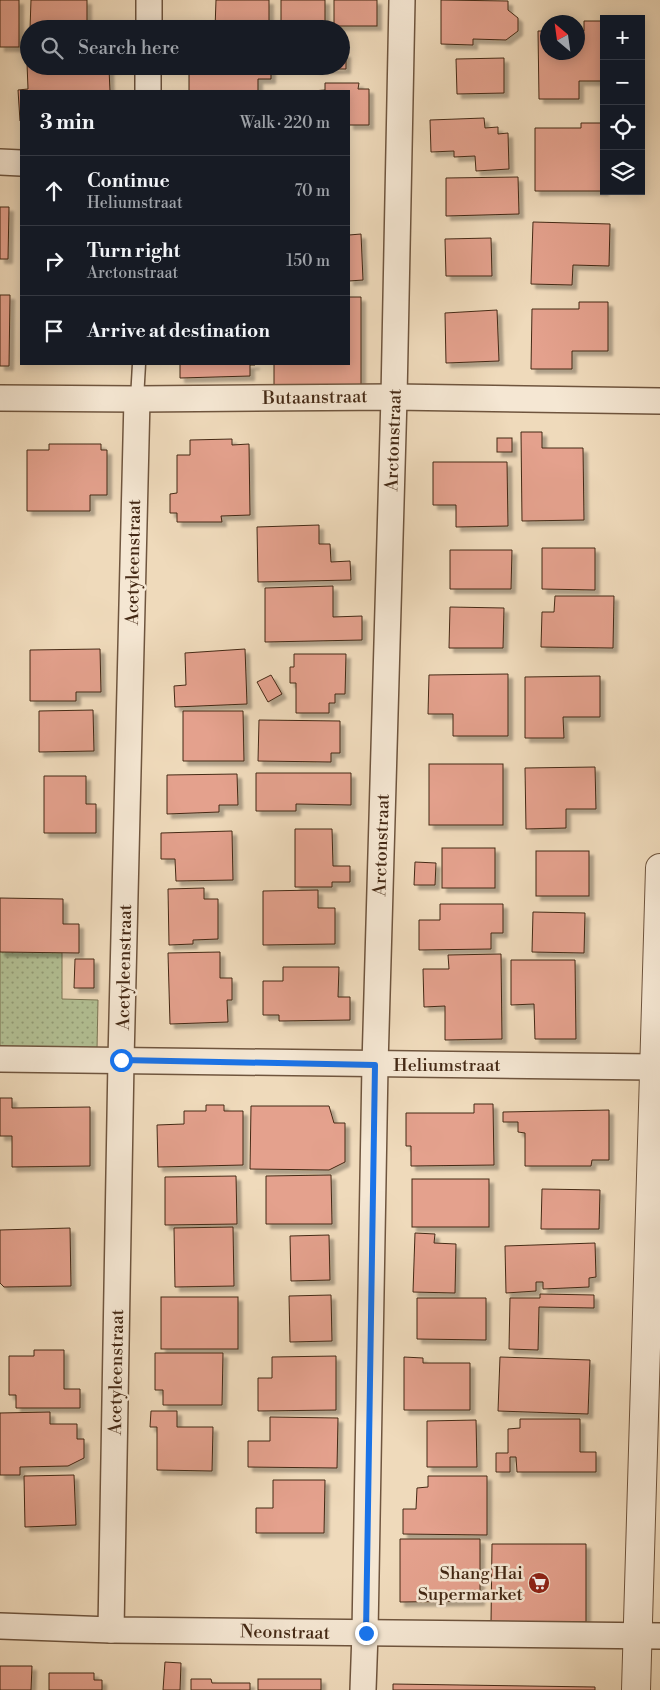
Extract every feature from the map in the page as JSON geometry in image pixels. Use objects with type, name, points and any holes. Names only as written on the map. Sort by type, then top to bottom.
[{"type":"street","points":[[149,0],[149,20]]},
{"type":"street","name":"Arctonstraat","points":[[363,1690],[366,1633],[375,1065],[394,396],[402,0]]},
{"type":"street","points":[[148,75],[148,90]]},
{"type":"street","points":[[0,162],[20,162]]},
{"type":"street","name":"Butaanstraat","points":[[0,398],[138,399],[394,396],[660,401]]},
{"type":"street","name":"Acetyleenstraat","points":[[111,1630],[121,1060],[138,399]]},
{"type":"street","points":[[636,1690],[649,1636],[653,1067],[660,868]]},
{"type":"street","name":"Heliumstraat","points":[[0,1059],[653,1067]]},
{"type":"street","name":"Neonstraat","points":[[0,1626],[111,1630],[649,1636]]},
{"type":"lane","name":"Acetyleenstraat","points":[[138,365],[138,399]]},
{"type":"green space","points":[[0,948],[62,949],[62,999],[98,1000],[97,1050],[0,1048]]},
{"type":"building","points":[[0,0],[19,0],[19,47],[0,47]]},
{"type":"building","points":[[31,0],[87,0],[87,20],[30,20]]},
{"type":"building","points":[[216,0],[269,0],[269,20],[215,20]]},
{"type":"building","points":[[281,0],[325,0],[325,20],[281,20]]},
{"type":"building","points":[[334,0],[377,0],[377,26],[350,26],[350,20],[334,20]]},
{"type":"building","points":[[441,0],[508,1],[508,10],[518,18],[518,31],[506,40],[473,39],[473,45],[441,44]]},
{"type":"building","points":[[585,21],[600,21],[600,81],[579,81],[579,99],[539,99],[538,31],[540,31],[540,60],[585,60]]},
{"type":"building","points":[[504,58],[504,93],[457,94],[456,59]]},
{"type":"building","points":[[27,75],[109,75],[110,90],[20,90],[20,121],[18,90],[28,89]]},
{"type":"building","points":[[189,75],[271,75],[271,79],[258,79],[258,90],[189,90]]},
{"type":"building","points":[[325,83],[359,83],[358,89],[369,89],[369,125],[350,125],[350,90],[325,90]]},
{"type":"building","points":[[484,118],[485,128],[498,127],[498,134],[508,133],[509,169],[476,171],[475,156],[454,157],[454,151],[431,152],[430,120]]},
{"type":"building","points":[[581,123],[600,123],[600,191],[535,191],[535,128],[581,128]]},
{"type":"building","points":[[518,177],[519,214],[446,216],[446,178]]},
{"type":"building","points":[[0,207],[9,207],[8,259],[0,259]]},
{"type":"building","points":[[533,222],[610,224],[609,266],[573,265],[572,285],[531,284]]},
{"type":"building","points":[[361,234],[363,280],[350,281],[350,235]]},
{"type":"building","points":[[491,238],[492,276],[446,276],[445,239]]},
{"type":"building","points":[[0,295],[10,295],[9,366],[0,366]]},
{"type":"building","points":[[350,297],[361,297],[361,386],[274,386],[274,365],[350,365]]},
{"type":"building","points":[[579,302],[608,302],[608,351],[572,351],[572,369],[531,369],[532,309],[579,309]]},
{"type":"building","points":[[497,310],[499,361],[446,363],[445,313]]},
{"type":"building","points":[[180,365],[250,365],[250,376],[180,378]]},
{"type":"building","points":[[521,432],[542,432],[542,448],[583,448],[584,520],[522,521]]},
{"type":"building","points":[[497,438],[512,438],[512,452],[497,452]]},
{"type":"building","points":[[232,439],[232,445],[249,444],[250,515],[221,516],[222,522],[177,522],[177,513],[170,513],[170,494],[177,493],[177,455],[190,455],[190,440]]},
{"type":"building","points":[[49,444],[101,444],[101,450],[107,450],[107,495],[90,495],[90,511],[27,511],[27,450],[49,450]]},
{"type":"building","points":[[433,462],[507,462],[508,526],[456,527],[456,505],[433,505]]},
{"type":"building","points":[[319,525],[319,544],[330,544],[331,562],[350,561],[351,580],[258,582],[257,527]]},
{"type":"building","points":[[542,548],[595,548],[595,590],[542,589]]},
{"type":"building","points":[[450,550],[512,550],[511,589],[450,589]]},
{"type":"building","points":[[333,586],[333,617],[362,616],[362,640],[265,642],[265,588]]},
{"type":"building","points":[[555,596],[614,596],[613,648],[541,647],[542,612],[554,612]]},
{"type":"building","points":[[450,607],[504,608],[503,648],[449,648]]},
{"type":"building","points":[[100,649],[101,692],[76,692],[76,701],[30,701],[30,650]]},
{"type":"building","points":[[245,649],[247,704],[175,707],[174,686],[186,685],[185,653]]},
{"type":"building","points":[[294,654],[346,654],[345,694],[335,694],[335,703],[329,703],[329,713],[296,713],[296,683],[290,683],[290,667],[294,667]]},
{"type":"building","points":[[508,674],[508,736],[453,736],[453,714],[428,714],[429,675]]},
{"type":"building","points":[[271,675],[282,694],[268,702],[257,682]]},
{"type":"building","points":[[600,676],[600,717],[563,717],[564,738],[525,738],[525,677]]},
{"type":"building","points":[[93,710],[94,751],[39,752],[39,711]]},
{"type":"building","points":[[183,711],[243,711],[244,761],[183,761]]},
{"type":"building","points":[[259,720],[340,721],[340,753],[331,753],[331,762],[258,761]]},
{"type":"building","points":[[429,764],[503,764],[503,825],[429,825]]},
{"type":"building","points":[[595,767],[596,809],[566,809],[566,828],[526,829],[525,768]]},
{"type":"building","points":[[256,773],[351,773],[351,805],[296,804],[296,811],[256,811]]},
{"type":"building","points":[[237,774],[238,805],[219,805],[219,812],[167,814],[167,775]]},
{"type":"building","points":[[44,776],[86,776],[86,804],[96,804],[96,833],[44,833]]},
{"type":"building","points":[[295,829],[332,829],[333,866],[350,866],[350,882],[332,882],[332,887],[295,887]]},
{"type":"building","points":[[232,831],[233,880],[176,881],[175,859],[161,859],[161,833]]},
{"type":"building","points":[[442,848],[495,848],[495,888],[442,888]]},
{"type":"building","points":[[536,851],[589,851],[589,896],[536,896]]},
{"type":"building","points":[[415,862],[436,863],[435,885],[414,885]]},
{"type":"building","points":[[204,888],[204,899],[218,899],[218,939],[193,940],[193,944],[169,945],[168,889]]},
{"type":"building","points":[[318,890],[318,908],[335,908],[335,944],[263,945],[263,891]]},
{"type":"building","points":[[0,898],[63,899],[63,924],[79,924],[79,953],[0,952]]},
{"type":"building","points":[[440,904],[503,904],[503,933],[491,933],[491,949],[419,950],[419,920],[440,920]]},
{"type":"building","points":[[533,912],[585,913],[584,953],[532,952]]},
{"type":"building","points":[[220,952],[220,978],[232,978],[232,1000],[227,1000],[228,1022],[170,1024],[168,953]]},
{"type":"building","points":[[501,954],[502,1039],[445,1040],[445,1006],[424,1007],[423,969],[449,969],[448,955]]},
{"type":"building","points":[[75,959],[94,959],[94,988],[74,988]]},
{"type":"building","points":[[511,960],[575,960],[576,1039],[535,1039],[534,1004],[511,1005]]},
{"type":"building","points":[[283,967],[339,967],[338,997],[350,997],[350,1020],[279,1021],[279,1015],[263,1015],[263,981],[283,981]]},
{"type":"building","points":[[0,1098],[12,1098],[12,1108],[90,1107],[90,1166],[12,1167],[12,1136],[0,1136]]},
{"type":"building","points":[[474,1104],[493,1104],[494,1165],[411,1166],[411,1146],[406,1146],[406,1113],[474,1113]]},
{"type":"building","points":[[206,1105],[224,1105],[224,1111],[243,1111],[243,1165],[158,1167],[157,1125],[184,1124],[184,1111],[206,1111]]},
{"type":"building","points":[[251,1106],[329,1106],[334,1123],[345,1123],[345,1162],[329,1170],[250,1169]]},
{"type":"building","points":[[609,1110],[609,1160],[592,1160],[591,1166],[525,1166],[525,1133],[518,1132],[518,1122],[503,1122],[503,1112]]},
{"type":"building","points":[[331,1175],[332,1224],[266,1224],[266,1176]]},
{"type":"building","points":[[236,1176],[237,1224],[165,1225],[165,1177]]},
{"type":"building","points":[[412,1179],[489,1179],[489,1227],[412,1227]]},
{"type":"building","points":[[542,1189],[600,1190],[599,1229],[541,1229]]},
{"type":"building","points":[[233,1227],[234,1286],[175,1287],[174,1228]]},
{"type":"building","points":[[70,1228],[71,1286],[4,1287],[0,1283],[0,1230]]},
{"type":"building","points":[[415,1233],[435,1234],[434,1243],[456,1244],[455,1293],[413,1292]]},
{"type":"building","points":[[329,1235],[330,1280],[291,1281],[290,1236]]},
{"type":"building","points":[[595,1243],[596,1277],[589,1278],[589,1287],[543,1289],[543,1282],[536,1282],[536,1291],[506,1293],[505,1246]]},
{"type":"building","points":[[540,1294],[594,1295],[594,1308],[539,1307],[538,1350],[509,1349],[510,1298],[540,1298]]},
{"type":"building","points":[[331,1295],[332,1341],[290,1342],[289,1296]]},
{"type":"building","points":[[161,1297],[238,1297],[238,1349],[161,1349]]},
{"type":"building","points":[[417,1298],[486,1298],[486,1340],[417,1339]]},
{"type":"building","points":[[34,1350],[64,1350],[64,1389],[80,1389],[80,1408],[16,1408],[16,1395],[9,1395],[9,1356],[34,1356]]},
{"type":"building","points":[[155,1353],[223,1353],[222,1405],[163,1405],[163,1390],[155,1390]]},
{"type":"building","points":[[336,1356],[336,1410],[258,1411],[258,1378],[272,1378],[272,1357]]},
{"type":"building","points":[[404,1357],[423,1358],[423,1363],[470,1363],[470,1410],[404,1410]]},
{"type":"building","points":[[500,1357],[590,1360],[588,1414],[498,1411]]},
{"type":"building","points":[[151,1411],[177,1411],[177,1427],[213,1427],[212,1471],[157,1470],[157,1427],[150,1427]]},
{"type":"building","points":[[50,1412],[50,1424],[77,1424],[77,1439],[84,1439],[84,1458],[68,1466],[20,1467],[20,1475],[0,1475],[0,1413]]},
{"type":"building","points":[[270,1417],[338,1418],[337,1468],[248,1467],[248,1441],[270,1441]]},
{"type":"building","points":[[520,1419],[580,1419],[580,1452],[596,1452],[596,1472],[517,1472],[516,1457],[510,1457],[510,1472],[496,1472],[496,1453],[508,1453],[508,1429],[520,1428]]},
{"type":"building","points":[[476,1420],[477,1467],[427,1467],[427,1421]]},
{"type":"building","points":[[74,1475],[76,1525],[25,1527],[24,1476]]},
{"type":"building","points":[[428,1476],[487,1476],[487,1535],[403,1534],[403,1509],[416,1509],[417,1488],[428,1487]]},
{"type":"building","points":[[273,1480],[325,1480],[324,1533],[256,1533],[256,1508],[273,1508]]},
{"type":"building","points":[[400,1539],[480,1539],[480,1601],[400,1602]]},
{"type":"building","name":"Shang Hai Supermarket","points":[[492,1544],[586,1544],[586,1622],[491,1623]]},
{"type":"building","points":[[165,1662],[181,1663],[180,1690],[163,1690]]},
{"type":"building","points":[[0,1666],[32,1666],[31,1690],[0,1690]]},
{"type":"building","points":[[49,1673],[94,1673],[94,1680],[102,1680],[102,1690],[49,1690]]},
{"type":"building","points":[[191,1679],[211,1679],[212,1683],[250,1683],[250,1690],[191,1690]]},
{"type":"building","points":[[258,1679],[321,1679],[321,1690],[258,1690]]},
{"type":"building","points":[[393,1684],[595,1687],[595,1690],[393,1690]]},
{"type":"place","name":"Shang Hai Supermarket","points":[[539,1583]]},
{"type":"route","points":[[121,1060],[375,1065],[366,1633]]}]
